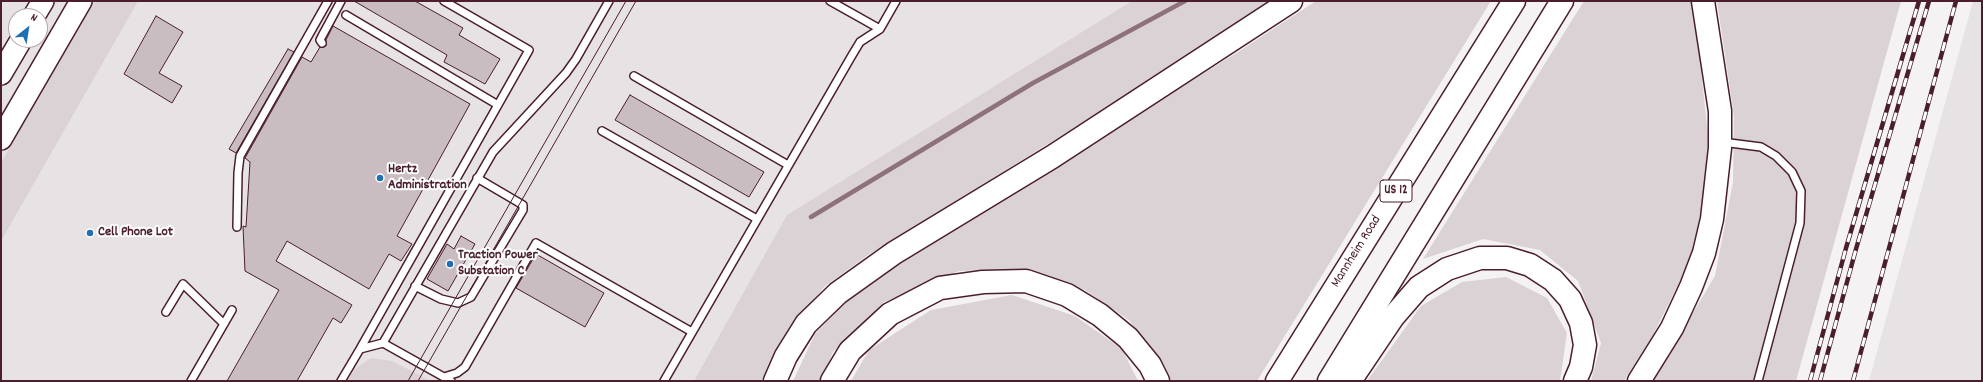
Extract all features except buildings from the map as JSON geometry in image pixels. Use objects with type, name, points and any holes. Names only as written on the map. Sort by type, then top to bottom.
[{"type":"main road","points":[[775,381],[786,356],[806,324],[838,293],[894,252],[1052,157],[1291,1]]},
{"type":"main road","name":"Mannheim Road","points":[[1277,381],[1514,1]]},
{"type":"main road","points":[[1329,381],[1562,1]]},
{"type":"main road","points":[[1639,381],[1672,328],[1691,287],[1704,253],[1712,219],[1720,142],[1720,111],[1703,1]]},
{"type":"main road","points":[[1350,381],[1393,317],[1420,287],[1447,269],[1480,258],[1507,258],[1530,265],[1552,280],[1570,299],[1581,323],[1585,345],[1581,367],[1575,381]]},
{"type":"main road","points":[[832,381],[850,351],[890,314],[932,292],[940,288],[983,282],[1026,281],[1067,295],[1100,316],[1128,338],[1150,365],[1158,381]]},
{"type":"street","points":[[1,139],[80,1]]},
{"type":"street","points":[[1,74],[16,48]]},
{"type":"lane","points":[[237,228],[238,173],[240,156],[328,1]]},
{"type":"lane","points":[[322,43],[320,40],[341,1]]},
{"type":"lane","points":[[341,381],[529,50],[444,1]]},
{"type":"lane","points":[[383,343],[493,152],[566,73],[576,59],[609,1]]},
{"type":"lane","points":[[830,1],[880,29]]},
{"type":"lane","points":[[664,381],[860,42],[880,29],[896,1]]},
{"type":"lane","points":[[346,15],[498,105]]},
{"type":"lane","points":[[634,76],[788,165]]},
{"type":"lane","points":[[602,131],[757,219]]},
{"type":"lane","points":[[1720,142],[1760,147],[1776,156],[1792,172],[1801,191],[1800,222],[1758,381]]},
{"type":"lane","points":[[415,286],[441,299],[458,303],[471,297],[523,210],[524,205],[477,178]]},
{"type":"lane","points":[[444,377],[457,374],[465,367],[536,243],[692,332]]},
{"type":"lane","points":[[166,312],[183,284],[224,324]]},
{"type":"lane","points":[[191,381],[232,310]]},
{"type":"lane","points":[[360,349],[383,343],[451,381]]},
{"type":"shaded area","points":[[1,1],[1198,1],[807,234],[725,381],[1,381]]},
{"type":"shaded area","points":[[94,1],[138,1],[1,241],[1,163]]},
{"type":"shaded area","points":[[1132,1],[1271,1],[1103,110],[868,255],[824,287],[788,331],[763,381],[694,381],[787,215]]},
{"type":"shaded area","points":[[1316,1],[1491,1],[1257,381],[1171,381],[1164,366],[1129,320],[1085,290],[1026,269],[959,271],[884,302],[833,352],[821,381],[793,381],[815,334],[854,294],[927,244],[1238,52]]},
{"type":"shaded area","points":[[1584,1],[1694,1],[1710,156],[1694,253],[1653,335],[1624,381],[1591,381],[1601,343],[1578,281],[1540,250],[1483,239],[1423,259]]},
{"type":"shaded area","points":[[1717,1],[1901,1],[1796,381],[1652,381],[1715,276],[1733,182],[1734,116]]},
{"type":"shaded area","points":[[1973,1],[1982,1],[1982,381],[1869,381]]},
{"type":"shaded area","points":[[1506,277],[1547,298],[1567,333],[1560,381],[1367,381],[1421,306],[1462,282]]},
{"type":"shaded area","points":[[1012,295],[1075,316],[1122,349],[1138,381],[851,381],[869,350],[931,310]]},
{"type":"shaded area","points":[[371,358],[392,361],[431,381],[347,381],[355,369]]},
{"type":"waterway","points":[[811,217],[1033,83],[1185,1]]},
{"type":"tram line","points":[[408,381],[626,1]]},
{"type":"tram line","points":[[418,381],[636,1]]},
{"type":"railway","points":[[1810,381],[1846,248],[1919,1]]},
{"type":"railway","points":[[1820,381],[1856,249],[1929,1]]},
{"type":"railway","points":[[1853,381],[1956,1]]},
{"type":"place","name":"Hertz Administration","points":[[380,178]]},
{"type":"place","name":"Cell Phone Lot","points":[[90,233]]},
{"type":"place","name":"Traction Power Substation C","points":[[450,264]]}]
